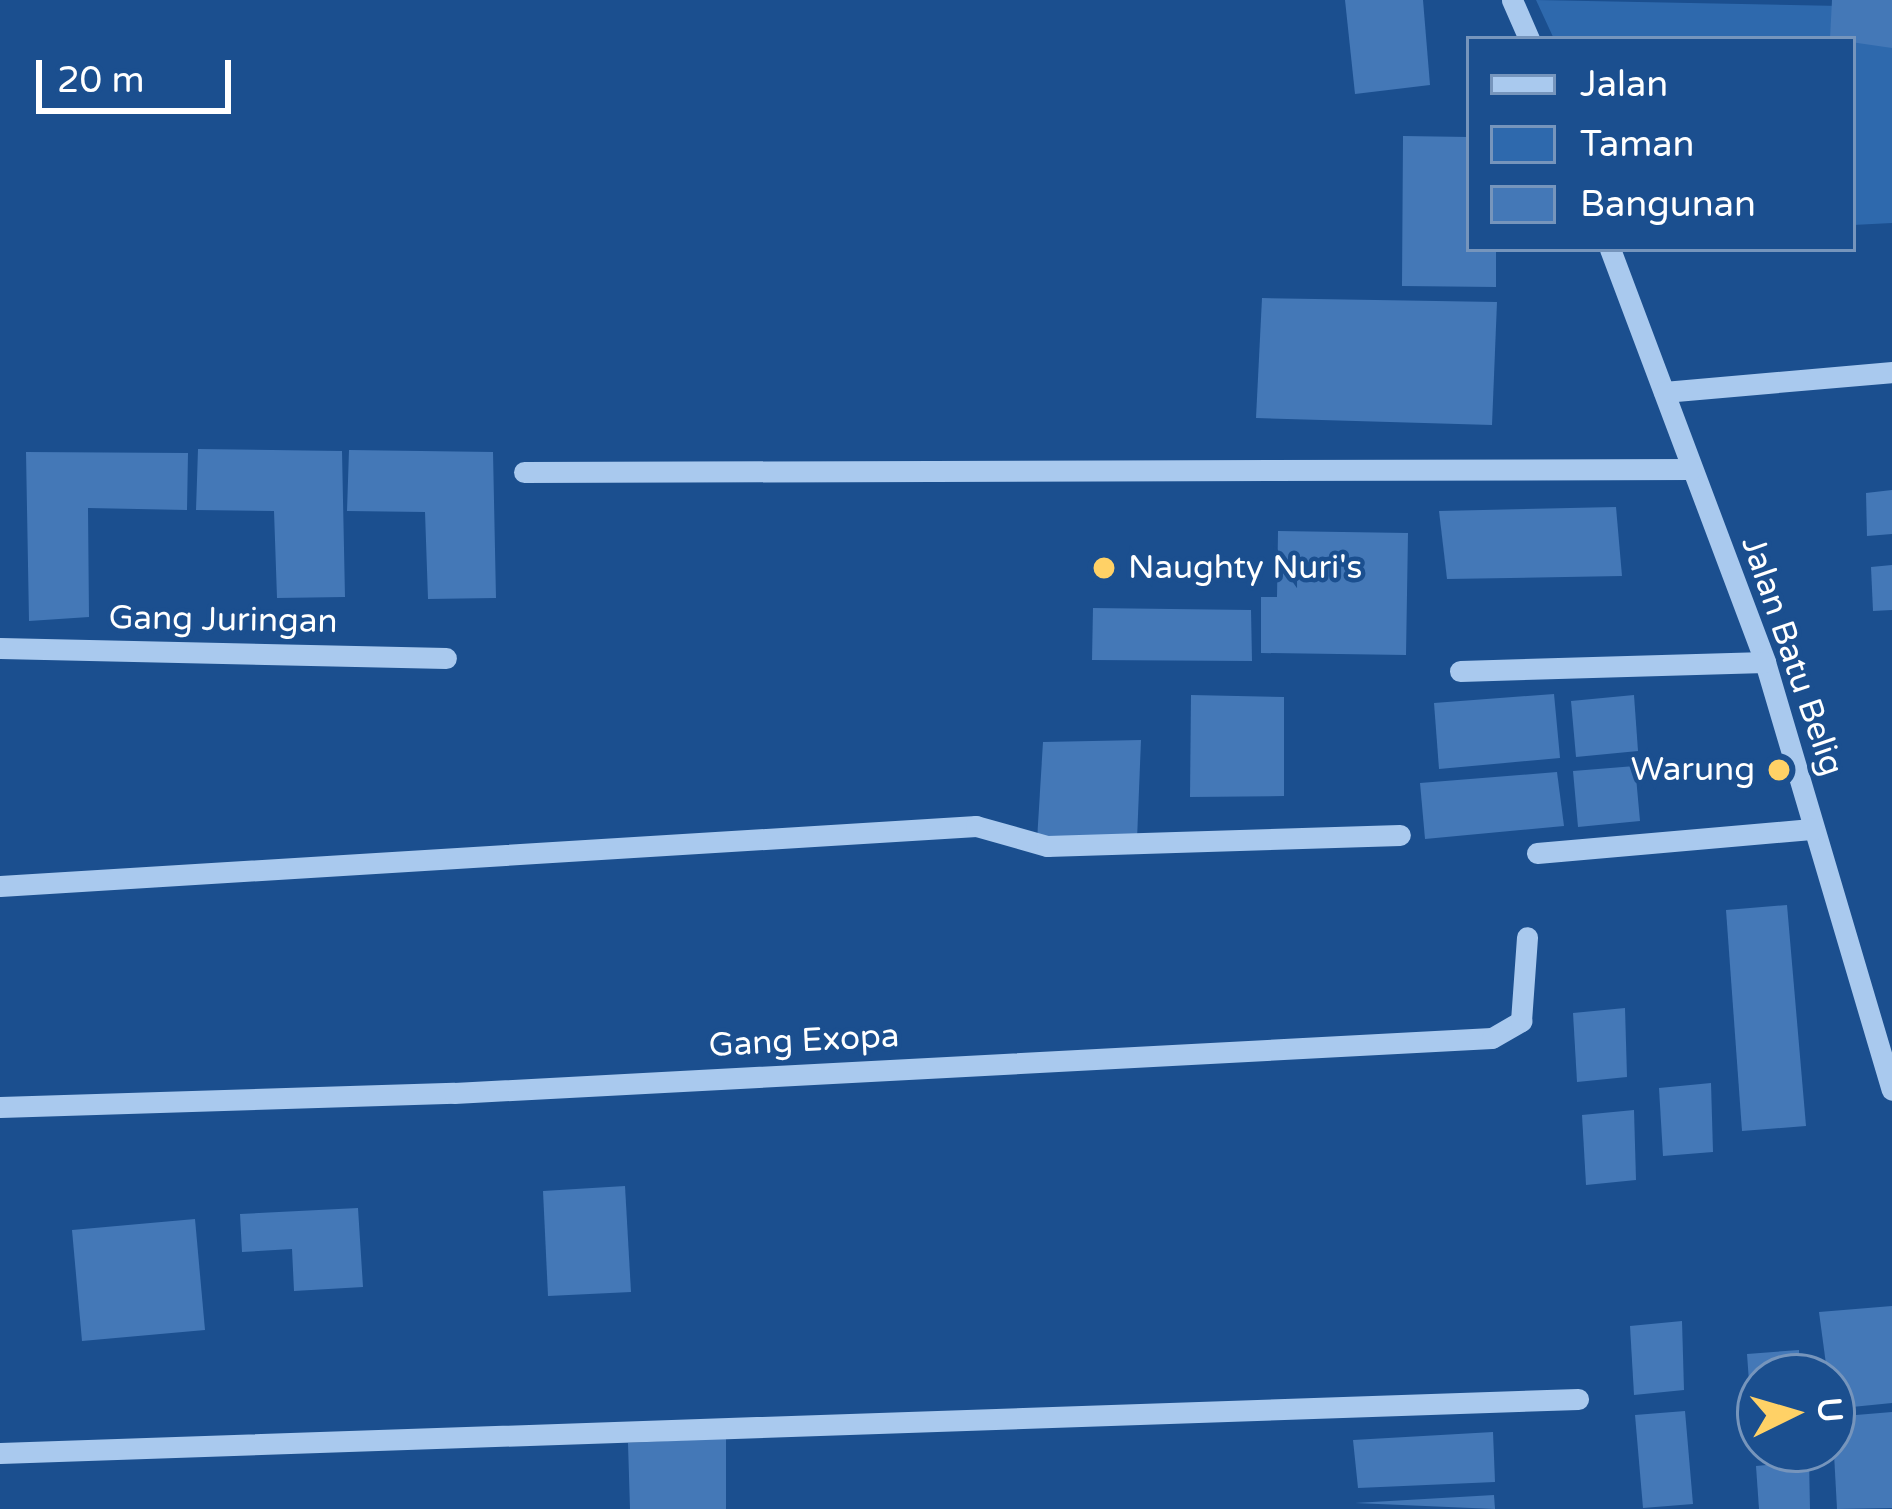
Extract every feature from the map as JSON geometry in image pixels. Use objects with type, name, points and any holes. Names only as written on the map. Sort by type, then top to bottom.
[{"type":"street","points":[[1512,0],[1528,36]]},
{"type":"street","name":"Jalan Batu Belig","points":[[1611,252],[1765,662],[1892,1090]]},
{"type":"street","points":[[1664,392],[1892,372]]},
{"type":"street","points":[[524,472],[1691,469]]},
{"type":"street","name":"Gang Juringan","points":[[0,648],[446,658]]},
{"type":"street","points":[[1460,670],[1765,662]]},
{"type":"street","points":[[0,886],[976,826],[1047,846],[1400,835]]},
{"type":"street","points":[[1537,853],[1814,829]]},
{"type":"street","name":"Gang Exopa","points":[[0,1107],[454,1093],[1492,1039],[1521,1021],[1527,937]]},
{"type":"street","points":[[0,1453],[1578,1400]]},
{"type":"green space","points":[[1536,0],[1892,7],[1892,223],[1856,225],[1856,36],[1553,36]]},
{"type":"building","points":[[1345,0],[1423,0],[1430,85],[1355,94]]},
{"type":"building","points":[[1832,0],[1892,0],[1892,48],[1856,43],[1856,36],[1830,36]]},
{"type":"building","points":[[1403,136],[1466,137],[1466,252],[1496,252],[1496,287],[1402,286]]},
{"type":"building","points":[[1262,298],[1497,302],[1492,425],[1256,418]]},
{"type":"building","points":[[198,449],[342,451],[345,597],[277,598],[274,511],[196,510]]},
{"type":"building","points":[[349,450],[493,452],[496,598],[428,599],[425,512],[347,511]]},
{"type":"building","points":[[26,452],[188,453],[187,510],[88,508],[89,617],[29,621]]},
{"type":"building","points":[[1892,490],[1892,534],[1867,536],[1866,493]]},
{"type":"building","points":[[1616,507],[1622,576],[1447,579],[1439,511]]},
{"type":"building","points":[[1278,531],[1408,533],[1406,655],[1261,653],[1261,597],[1277,597]]},
{"type":"building","points":[[1892,565],[1892,610],[1873,611],[1871,567]]},
{"type":"building","points":[[1093,608],[1251,610],[1252,661],[1092,660]]},
{"type":"building","points":[[1554,694],[1560,758],[1439,769],[1434,703]]},
{"type":"building","points":[[1191,695],[1284,697],[1284,796],[1190,797]]},
{"type":"building","points":[[1634,695],[1638,751],[1576,757],[1571,701]]},
{"type":"building","points":[[1141,740],[1137,840],[1037,841],[1043,742]]},
{"type":"building","points":[[1635,766],[1640,821],[1578,827],[1573,771]]},
{"type":"building","points":[[1557,772],[1564,826],[1425,839],[1420,783]]},
{"type":"building","points":[[1787,905],[1806,1126],[1742,1131],[1726,910]]},
{"type":"building","points":[[1625,1008],[1627,1077],[1577,1082],[1573,1013]]},
{"type":"building","points":[[1711,1083],[1713,1152],[1663,1156],[1659,1088]]},
{"type":"building","points":[[1634,1110],[1636,1180],[1586,1185],[1582,1115]]},
{"type":"building","points":[[625,1186],[631,1292],[548,1296],[543,1191]]},
{"type":"building","points":[[358,1208],[363,1287],[294,1291],[292,1249],[242,1252],[240,1214]]},
{"type":"building","points":[[195,1219],[205,1330],[82,1341],[72,1230]]},
{"type":"building","points":[[1892,1306],[1892,1403],[1856,1407],[1856,1353],[1824,1353],[1819,1312]]},
{"type":"building","points":[[1682,1321],[1684,1390],[1634,1395],[1630,1326]]},
{"type":"building","points":[[1685,1411],[1693,1504],[1643,1508],[1635,1415]]},
{"type":"building","points":[[1892,1412],[1892,1508],[1837,1509],[1835,1473],[1856,1473],[1856,1415]]},
{"type":"building","points":[[1493,1432],[1495,1482],[1358,1488],[1353,1440]]},
{"type":"building","points":[[726,1438],[726,1509],[630,1509],[628,1443]]},
{"type":"building","points":[[1756,1473],[1809,1473],[1810,1509],[1759,1509]]},
{"type":"building","points":[[1494,1495],[1495,1509],[1355,1503]]},
{"type":"place","name":"Naughty Nuri's","points":[[1104,568]]},
{"type":"place","name":"Warung","points":[[1779,770]]}]
